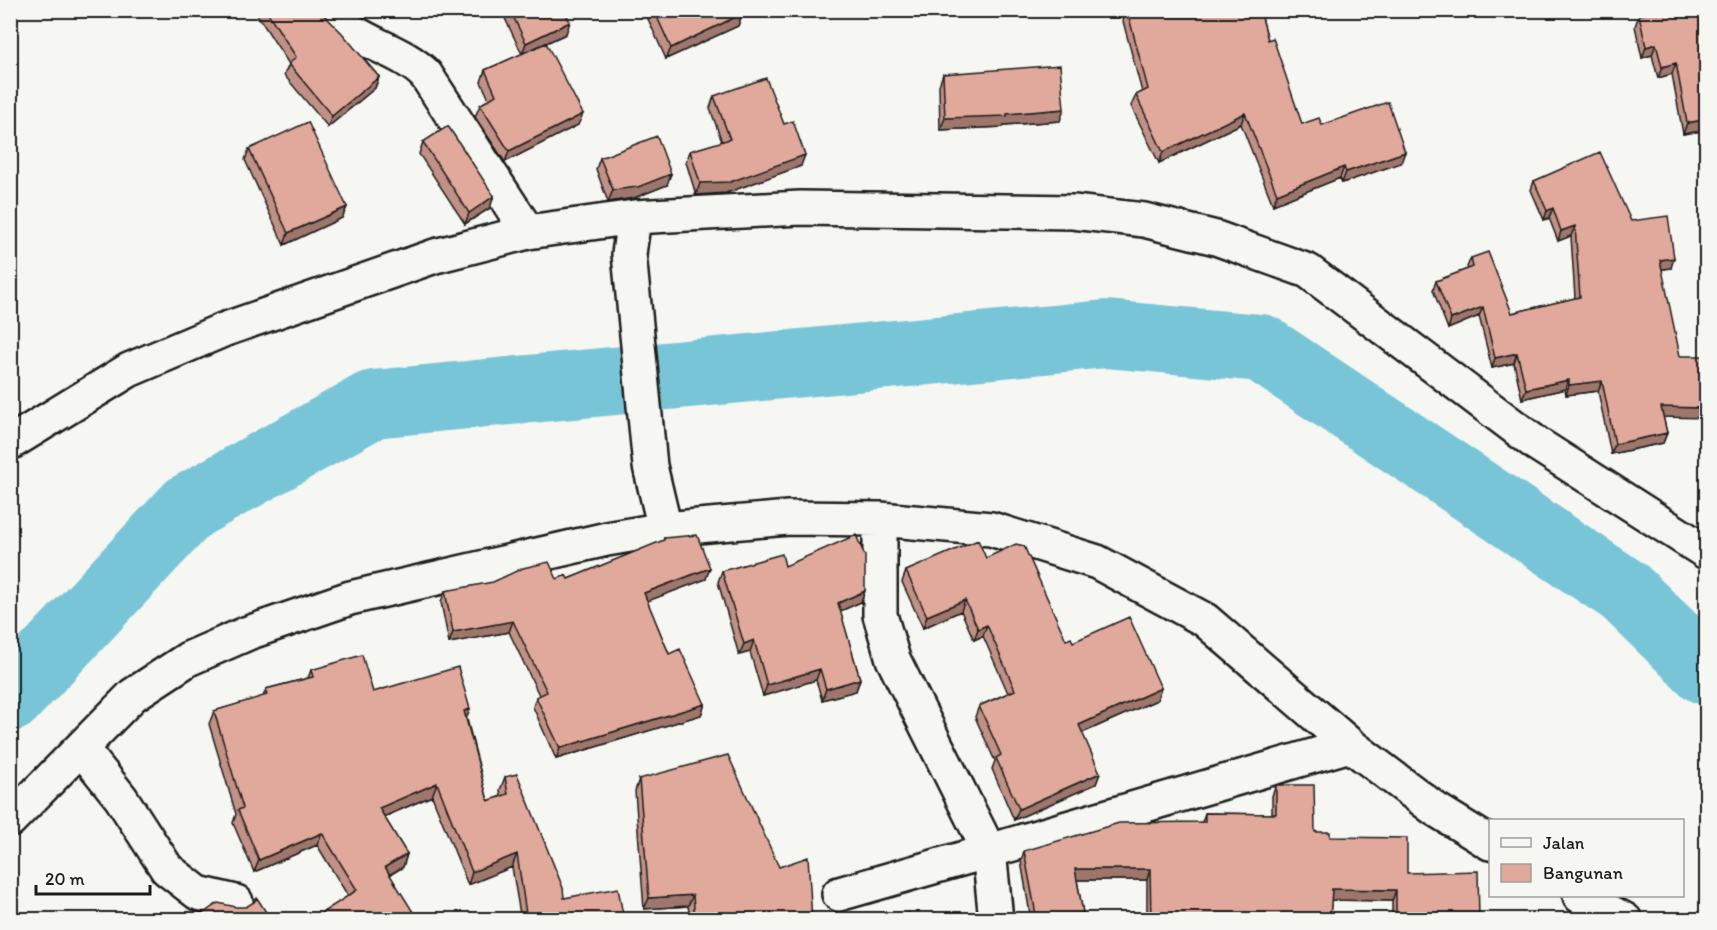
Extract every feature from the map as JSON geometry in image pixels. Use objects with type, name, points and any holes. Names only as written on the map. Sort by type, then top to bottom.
[{"type":"street","points":[[329,10],[334,18],[359,36],[402,57],[426,75],[528,232]]},
{"type":"street","points":[[10,443],[129,370],[223,330],[435,256],[528,232],[634,217],[800,208],[1073,212],[1144,220],[1216,238],[1308,271],[1537,444],[1707,552]]},
{"type":"street","points":[[634,217],[629,254],[650,466],[665,529]]},
{"type":"street","points":[[10,820],[133,695],[188,658],[248,633],[350,598],[607,539],[665,529],[788,518],[880,519],[991,529],[1097,562],[1205,620],[1350,744],[1435,809],[1489,842]]},
{"type":"street","points":[[880,519],[880,615],[893,659],[989,851],[996,920]]},
{"type":"street","points":[[839,894],[1350,744]]},
{"type":"street","points":[[81,748],[121,798],[166,869],[198,893],[236,902]]},
{"type":"street","points":[[1582,897],[1625,920]]},
{"type":"building","points":[[266,10],[319,10],[379,77],[332,116],[289,64],[296,57]]},
{"type":"building","points":[[510,10],[564,10],[570,22],[526,43]]},
{"type":"building","points":[[654,10],[741,10],[742,14],[671,48]]},
{"type":"building","points":[[1127,10],[1260,10],[1268,40],[1273,38],[1302,124],[1319,118],[1322,125],[1388,102],[1405,152],[1346,172],[1344,167],[1277,194],[1245,113],[1163,152],[1136,95],[1148,89]]},
{"type":"building","points":[[1659,10],[1707,10],[1707,119],[1687,123],[1676,63],[1662,67],[1656,44],[1646,47],[1639,15]]},
{"type":"building","points":[[546,43],[583,114],[509,151],[480,105],[496,95],[485,70]]},
{"type":"building","points":[[1060,65],[1064,109],[1007,114],[1007,116],[945,118],[943,74]]},
{"type":"building","points":[[766,78],[784,124],[793,121],[805,155],[730,182],[700,183],[690,151],[730,139],[714,96]]},
{"type":"building","points":[[308,122],[347,207],[288,233],[249,149]]},
{"type":"building","points":[[448,126],[494,196],[469,213],[423,142]]},
{"type":"building","points":[[657,136],[671,174],[638,187],[613,190],[600,158]]},
{"type":"building","points":[[1600,152],[1631,221],[1668,216],[1674,258],[1660,260],[1680,356],[1707,356],[1707,408],[1661,407],[1667,433],[1615,444],[1602,381],[1569,385],[1569,380],[1526,389],[1517,353],[1495,358],[1483,307],[1451,319],[1436,281],[1473,267],[1471,258],[1488,252],[1512,313],[1580,297],[1575,226],[1561,231],[1553,208],[1547,211],[1534,181]]},
{"type":"building","points":[[697,535],[710,568],[644,593],[669,654],[680,649],[705,704],[560,748],[536,697],[547,692],[513,621],[453,632],[445,591],[493,582],[523,568],[549,562],[557,579],[566,575],[568,579],[664,540],[664,538]]},
{"type":"building","points":[[856,535],[865,556],[865,591],[838,603],[860,679],[826,689],[820,669],[767,685],[754,640],[744,644],[722,571],[782,554],[785,566]]},
{"type":"building","points":[[978,540],[986,558],[1016,544],[1024,546],[1066,640],[1071,638],[1073,642],[1129,617],[1161,688],[1079,725],[1100,773],[1019,809],[996,758],[1001,755],[979,706],[1015,690],[987,625],[978,629],[965,600],[927,616],[906,571]]},
{"type":"building","points":[[362,655],[373,692],[458,667],[470,709],[464,711],[488,801],[508,794],[505,777],[517,774],[563,888],[564,898],[618,888],[624,920],[527,920],[517,854],[472,872],[437,783],[379,808],[407,854],[385,867],[418,920],[311,920],[357,890],[322,833],[259,860],[238,810],[243,808],[214,711],[267,695],[266,689],[313,677],[311,670]]},
{"type":"building","points":[[728,755],[779,867],[808,857],[812,920],[695,920],[693,895],[649,898],[639,779]]},
{"type":"building","points":[[1276,785],[1314,785],[1315,832],[1330,832],[1330,837],[1407,838],[1407,873],[1478,871],[1479,920],[1396,920],[1396,890],[1332,889],[1330,920],[1151,920],[1150,869],[1075,869],[1083,913],[1037,920],[1024,851],[1119,823],[1205,822],[1205,813],[1276,814]]},
{"type":"building","points":[[257,898],[271,920],[200,920],[198,917],[218,903],[246,907]]},
{"type":"building","points":[[909,913],[910,920],[874,920]]},
{"type":"waterway","points":[[10,698],[189,507],[373,404],[1106,334],[1261,348],[1624,591],[1706,671]]}]
